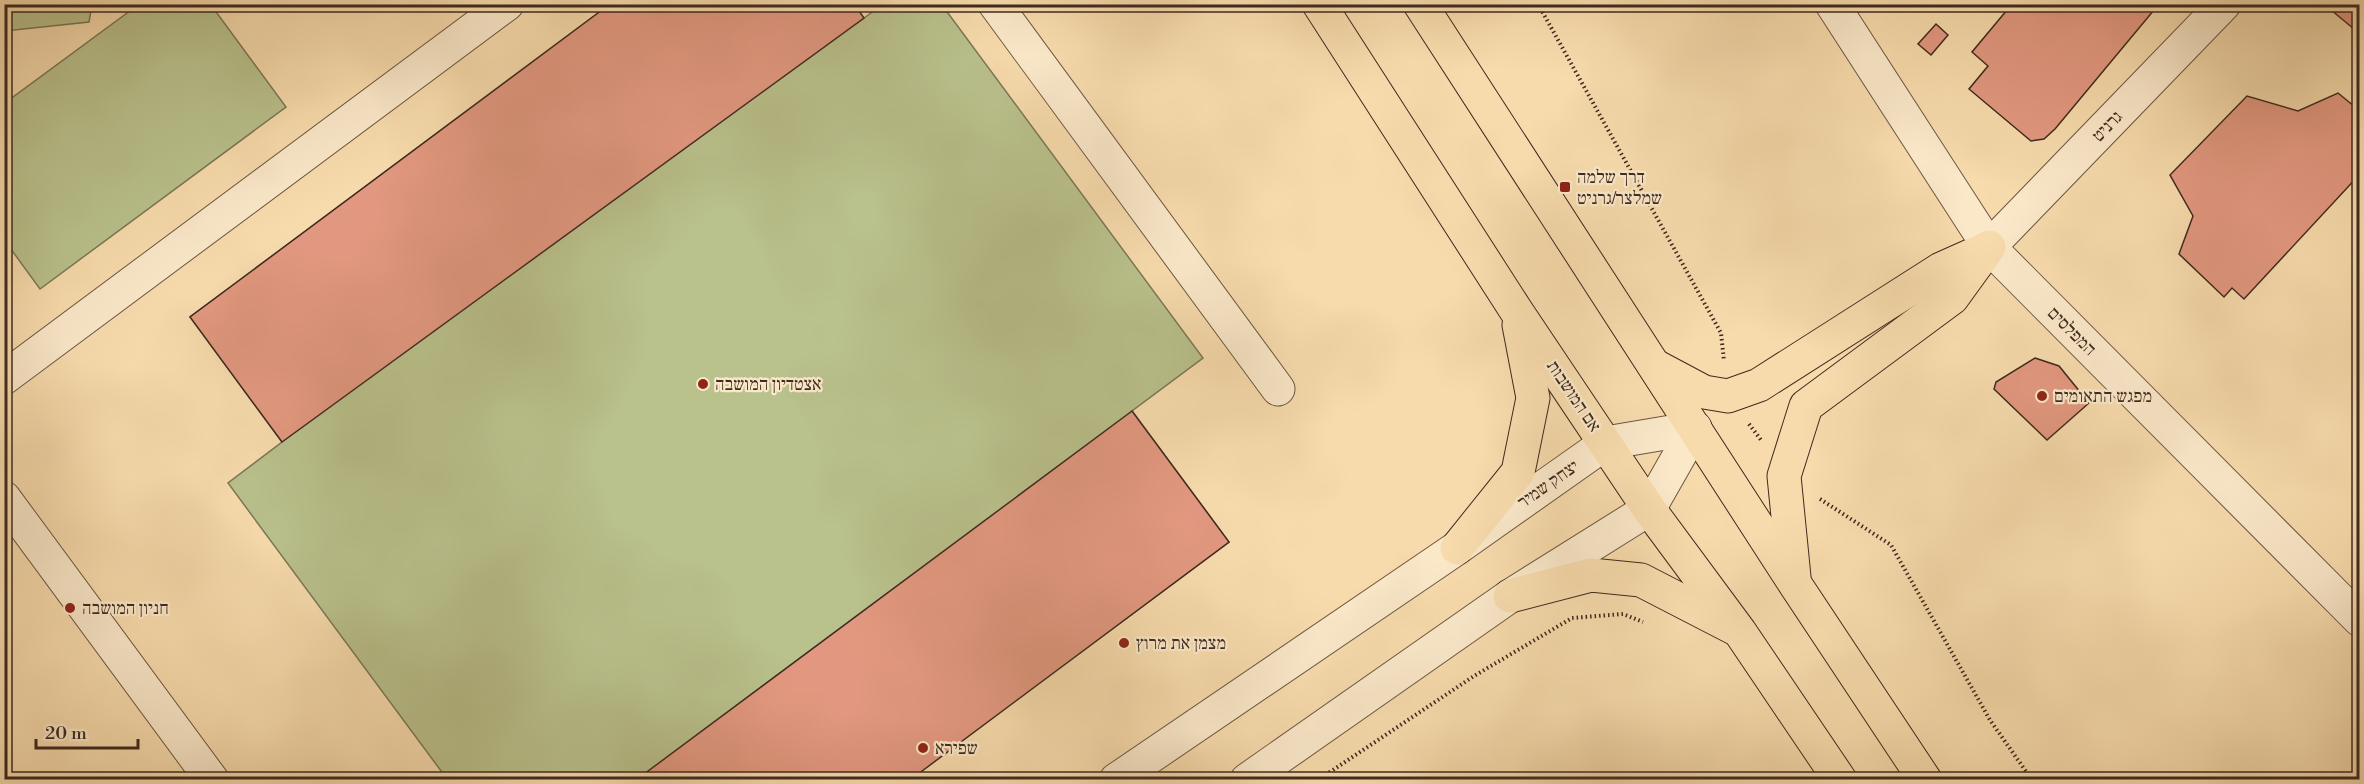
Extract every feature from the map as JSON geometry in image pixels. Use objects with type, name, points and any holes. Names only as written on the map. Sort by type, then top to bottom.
[{"type":"main road","name":"אם המושבות","points":[[1319,4],[1517,312],[1648,509],[1740,632],[1840,780]]},
{"type":"main road","points":[[1420,4],[1795,584],[1925,780]]},
{"type":"main road","points":[[1654,366],[1704,392],[1728,396],[1759,385],[1941,269],[1989,247]]},
{"type":"main road","points":[[1795,584],[1784,476],[1806,405],[1952,298],[1989,247]]},
{"type":"main road","points":[[1457,548],[1518,472],[1533,398],[1517,312]]},
{"type":"main road","points":[[1510,596],[1591,575],[1641,580],[1740,632]]},
{"type":"street","points":[[4,378],[507,4]]},
{"type":"street","points":[[995,4],[1278,389]]},
{"type":"street","name":"המפלסים","points":[[1832,4],[1989,247],[2360,620]]},
{"type":"street","name":"גרניט","points":[[1989,247],[2224,4]]},
{"type":"street","points":[[1247,780],[1510,596],[1648,509],[1695,428]]},
{"type":"street","name":"יצחק שמיר","points":[[1116,780],[1457,548],[1606,443],[1695,428]]},
{"type":"street","points":[[4,498],[212,780]]},
{"type":"path","points":[[1318,780],[1474,676],[1572,618],[1623,614],[1644,622]]},
{"type":"green space","points":[[4,5],[92,5],[89,22],[5,31]]},
{"type":"green space","points":[[138,5],[211,5],[286,107],[40,289],[5,241],[5,103]]},
{"type":"green space","name":"אצטדיון המושבה","points":[[610,5],[854,5],[864,18],[882,5],[942,5],[1203,358],[1132,411],[1229,542],[910,779],[447,779],[228,483],[282,442],[190,317]]},
{"type":"building","points":[[610,4],[854,4],[864,18],[282,442],[190,317]]},
{"type":"building","points":[[2012,4],[2159,4],[2055,129],[2044,139],[2031,141],[1969,89],[1988,66],[1972,52]]},
{"type":"building","points":[[2326,4],[2360,4],[2360,34],[2325,5]]},
{"type":"building","points":[[1936,24],[1948,35],[1931,55],[1918,44]]},
{"type":"building","points":[[2338,93],[2360,111],[2360,174],[2244,299],[2232,288],[2224,297],[2179,254],[2193,216],[2170,175],[2247,96],[2298,111]]},
{"type":"building","name":"מפגש התאומים","points":[[2035,358],[2059,366],[2089,403],[2047,440],[1994,389],[1996,382]]},
{"type":"building","points":[[1132,411],[1229,542],[910,780],[636,780]]},
{"type":"building","points":[[2360,471],[2360,493],[2354,492]]},
{"type":"place","name":"דרך שלמה שמלצר/גרניט","points":[[1565,187]]},
{"type":"place","name":"אצטדיון המושבה","points":[[703,384]]},
{"type":"place","name":"מפגש התאומים","points":[[2042,396]]},
{"type":"place","name":"חניון המושבה","points":[[70,608]]},
{"type":"place","name":"מצמן את מרוץ","points":[[1124,643]]},
{"type":"place","name":"שפירא","points":[[923,748]]}]
